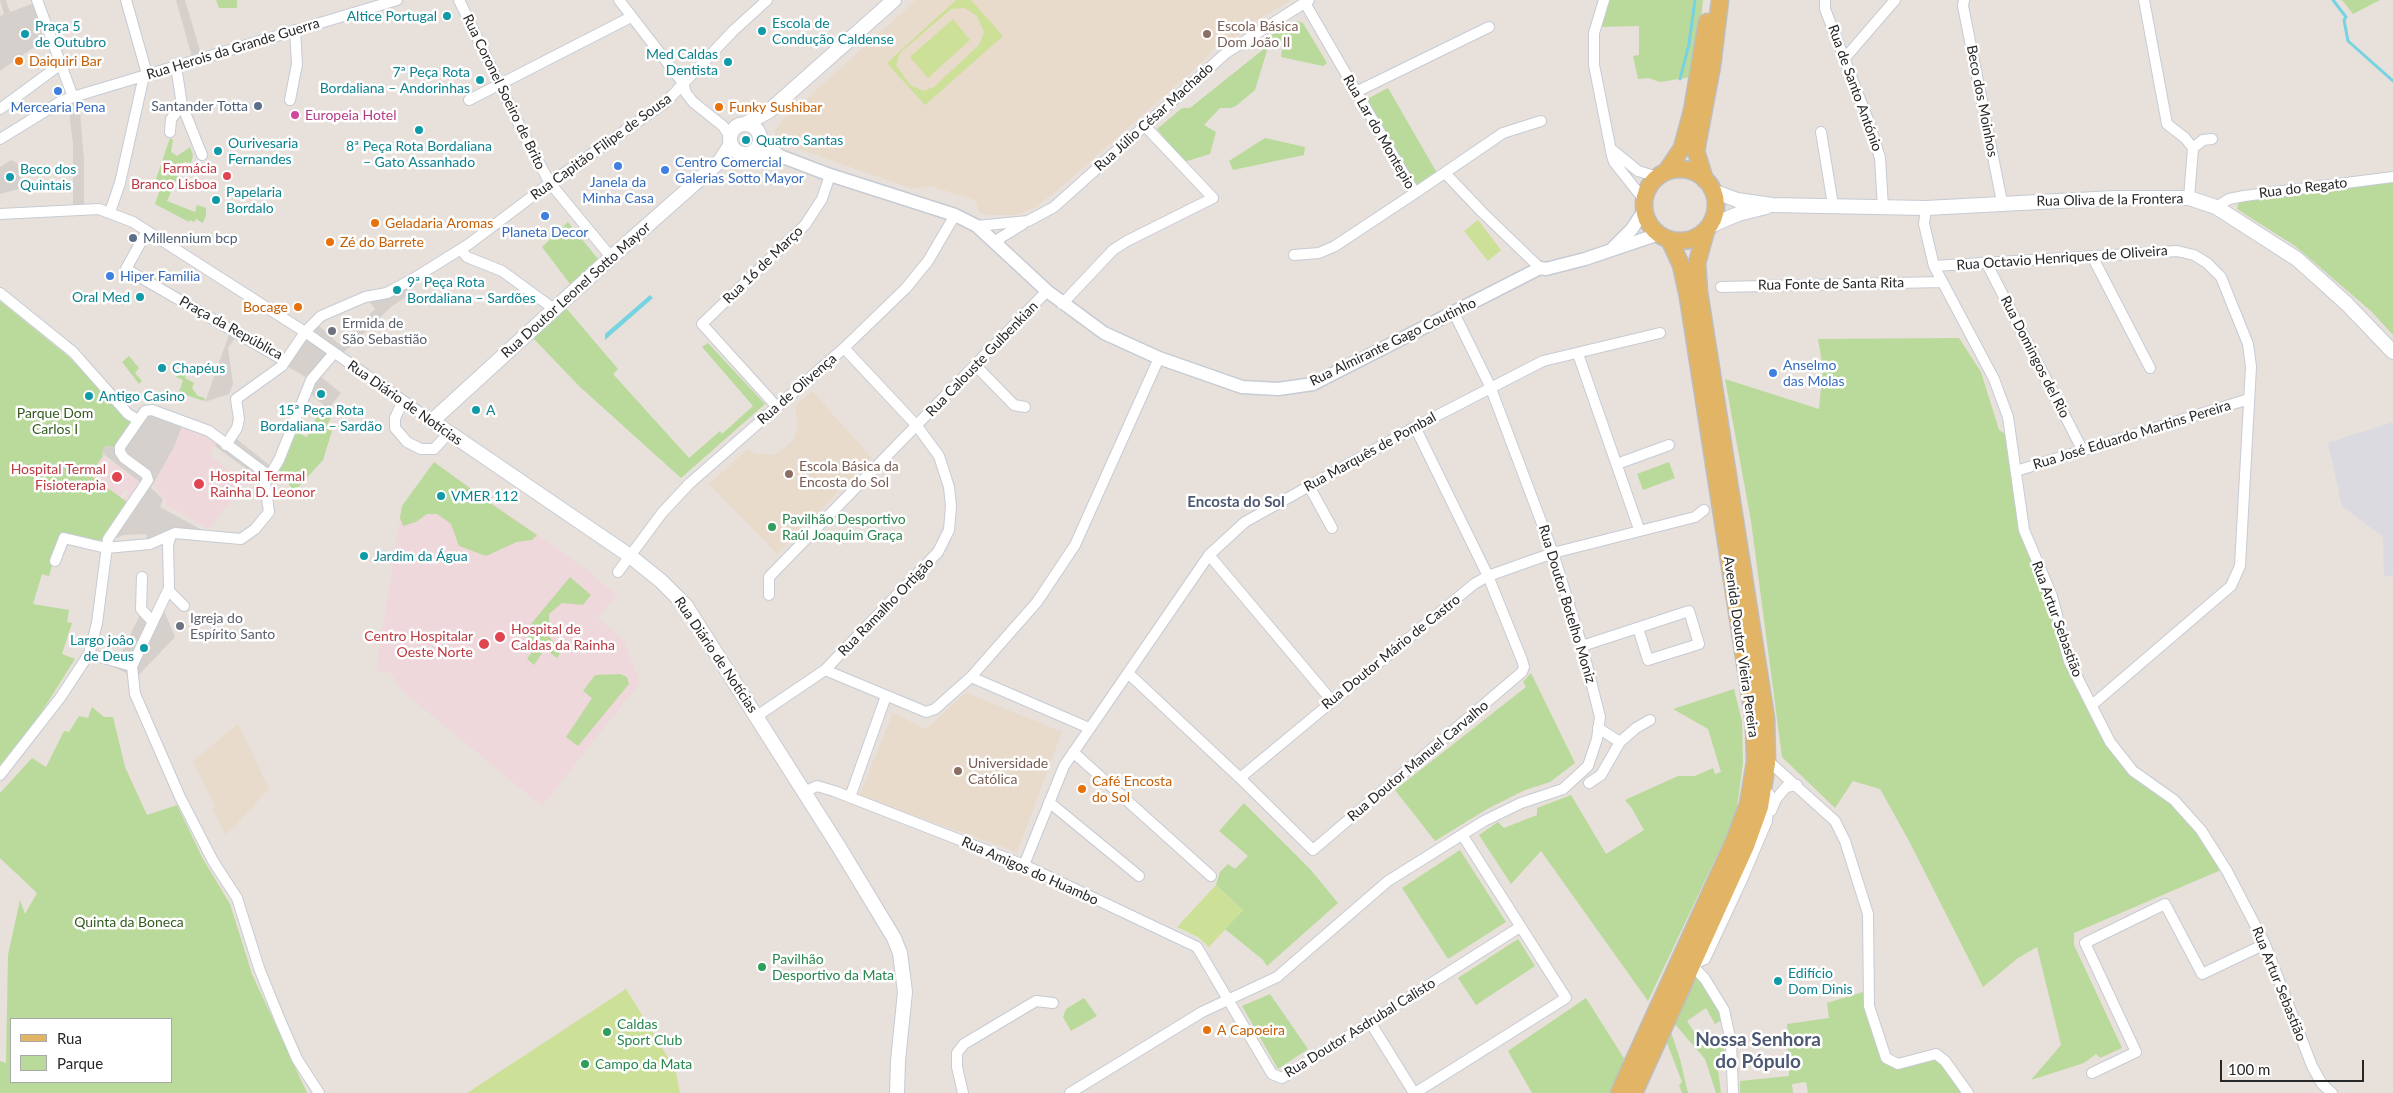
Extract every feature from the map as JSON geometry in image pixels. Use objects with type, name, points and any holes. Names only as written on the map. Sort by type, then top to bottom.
[{"type":"main road","name":"Rua Doutor Leonel Sotto Mayor","points":[[432,421],[720,160],[733,132],[770,111],[894,0]]},
{"type":"main road","points":[[1709,0],[1692,111],[1682,148],[1651,185],[1645,205],[1649,223],[1664,237],[1689,240],[1708,228],[1716,212],[1709,185],[1696,151],[1712,66],[1720,0]]},
{"type":"main road","name":"Rua Doutor Leonel Sotto Mayor","points":[[720,160],[757,150],[770,111]]},
{"type":"main road","points":[[745,154],[733,132],[755,128],[760,138]]},
{"type":"main road","points":[[1662,174],[1683,169],[1691,171],[1709,185]]},
{"type":"main road","name":"Rua Oliva de la Frontera","points":[[1709,185],[1737,200],[1772,205],[1926,208],[2002,202],[2115,198],[2189,198],[2216,207],[2297,259],[2348,304],[2393,352]]},
{"type":"main road","name":"Rua Oliva de la Frontera","points":[[1708,228],[1738,214],[1772,205]]},
{"type":"main road","name":"Avenida Doutor Vieira Pereira","points":[[1634,1093],[1746,846],[1760,807],[1766,758],[1766,718],[1699,292],[1697,264],[1708,228]]},
{"type":"main road","name":"Avenida Doutor Vieira Pereira","points":[[1619,1093],[1735,839],[1748,804],[1755,762],[1754,721],[1688,297],[1681,265],[1664,237]]},
{"type":"main road","name":"Rua Diário de Notícias","points":[[432,421],[630,556],[686,606],[879,911],[900,954],[906,992],[898,1061],[898,1093]]},
{"type":"street","points":[[110,212],[120,183],[142,80],[147,74],[126,0]]},
{"type":"street","name":"Rua Herois da Grande Guerra","points":[[0,139],[60,102],[73,97],[396,0]]},
{"type":"street","name":"Rua Coronel Soeiro de Brito","points":[[459,0],[550,183],[611,257]]},
{"type":"street","points":[[619,0],[683,83],[685,91],[693,102],[733,132]]},
{"type":"street","name":"Rua Capitão Filipe de Sousa","points":[[387,293],[461,250],[550,183],[666,102],[733,31],[767,0]]},
{"type":"street","points":[[1604,0],[1594,33],[1594,66],[1614,162],[1645,205]]},
{"type":"street","name":"Rua de Santo António","points":[[1826,0],[1825,9],[1845,58],[1880,158],[1883,207]]},
{"type":"street","points":[[1845,58],[1895,0]]},
{"type":"street","name":"Beco dos Moinhos","points":[[1964,0],[1963,6],[2002,202]]},
{"type":"street","points":[[2144,0],[2167,124],[2185,138],[2193,148],[2189,198]]},
{"type":"street","points":[[39,1],[73,97]]},
{"type":"street","name":"Rua Lar do Montepio","points":[[1294,255],[1319,253],[1336,246],[1415,193],[1356,92],[1307,1]]},
{"type":"street","name":"Rua Júlio César Machado","points":[[998,246],[1000,238],[1008,231],[1054,207],[1226,53],[1307,1]]},
{"type":"street","points":[[469,100],[631,17]]},
{"type":"street","points":[[1356,92],[1489,27]]},
{"type":"street","points":[[290,100],[297,64],[295,30]]},
{"type":"street","points":[[0,108],[62,64]]},
{"type":"street","points":[[176,66],[182,105],[202,154]]},
{"type":"street","points":[[170,132],[171,119],[182,105]]},
{"type":"street","points":[[1415,193],[1503,133],[1540,121]]},
{"type":"street","points":[[1062,304],[1112,250],[1212,198],[1144,125]]},
{"type":"street","points":[[1821,132],[1833,205]]},
{"type":"street","points":[[760,138],[780,156]]},
{"type":"street","points":[[2193,148],[2203,140],[2212,139]]},
{"type":"street","points":[[1611,149],[1638,170],[1662,174]]},
{"type":"street","points":[[745,154],[780,156],[830,175],[955,215],[977,226]]},
{"type":"street","points":[[1446,173],[1482,212],[1540,268]]},
{"type":"street","name":"Rua 16 de Março","points":[[777,407],[702,324],[805,225],[822,199],[830,175]]},
{"type":"street","name":"Rua do Regato","points":[[2216,207],[2229,199],[2244,196],[2393,176]]},
{"type":"street","name":"Rua Almirante Gago Coutinho","points":[[1609,251],[1632,229],[1645,205]]},
{"type":"street","name":"Rua Artur Sebastião","points":[[1926,208],[1924,224],[1934,266],[1940,282],[1994,378],[2008,417],[2024,530],[2052,596],[2070,661],[2110,742],[2134,771],[2174,800],[2201,830],[2227,871],[2265,944],[2312,1066],[2322,1084],[2332,1093]]},
{"type":"street","points":[[0,214],[99,209],[110,212],[148,230],[305,332]]},
{"type":"street","name":"Rua de Olivença","points":[[618,572],[662,512],[689,484],[844,348],[906,288],[928,261],[955,215]]},
{"type":"street","name":"Rua Júlio César Machado","points":[[977,226],[1028,221]]},
{"type":"street","name":"Rua Almirante Gago Coutinho","points":[[977,226],[1047,292],[1104,333],[1159,358],[1242,387],[1292,388],[1313,384],[1540,268],[1546,269],[1664,237]]},
{"type":"street","name":"Praça da República","points":[[148,230],[126,269],[285,361],[305,332],[321,316],[365,298],[387,293]]},
{"type":"street","points":[[461,250],[468,256],[502,271],[554,309]]},
{"type":"street","name":"Rua Octavio Henriques de Oliveira","points":[[1934,266],[2093,258],[2177,251],[2194,255],[2221,277],[2248,344],[2251,366],[2240,566],[2232,586],[2092,705]]},
{"type":"street","points":[[2093,258],[2150,368]]},
{"type":"street","name":"Rua Domingos del Rio","points":[[1987,264],[2084,451]]},
{"type":"street","name":"Rua Fonte de Santa Rita","points":[[1721,286],[1940,282]]},
{"type":"street","name":"Rua Calouste Gulbenkian","points":[[769,595],[769,577],[1047,292]]},
{"type":"street","points":[[0,293],[73,352],[128,414],[138,420]]},
{"type":"street","name":"Rua Doutor Botelho Moniz","points":[[1074,1092],[1228,999],[1277,976],[1388,881],[1504,811],[1567,785],[1588,766],[1600,717],[1582,646],[1553,553],[1490,386],[1454,313]]},
{"type":"street","name":"Rua Diário de Notícias","points":[[305,332],[432,421]]},
{"type":"street","name":"Rua Marquês de Pombal","points":[[1024,865],[1064,766],[1209,554],[1244,522],[1490,386],[1543,361],[1660,333]]},
{"type":"street","name":"Rua Ramalho Ortigão","points":[[756,716],[825,670],[938,552],[948,530],[950,506],[946,471],[939,456],[917,426],[844,348]]},
{"type":"street","points":[[55,561],[64,538],[106,548],[150,544],[175,532],[241,540],[255,529],[269,512],[268,500],[264,490],[268,475],[284,451],[311,380],[334,354]]},
{"type":"street","points":[[1578,354],[1639,529]]},
{"type":"street","points":[[825,670],[926,712],[935,710],[970,677],[1037,602],[1075,545],[1159,358]]},
{"type":"street","points":[[222,442],[237,428],[239,419],[236,399],[273,373],[285,361]]},
{"type":"street","points":[[975,365],[1014,405],[1025,407]]},
{"type":"street","name":"Rua José Eduardo Martins Pereira","points":[[2016,471],[2249,399]]},
{"type":"street","points":[[403,401],[394,418],[395,428],[407,442],[421,449],[434,449],[449,433]]},
{"type":"street","points":[[0,775],[60,698],[89,654],[97,623],[108,539],[146,486],[148,480],[146,474],[124,458],[120,452],[120,447],[145,411],[152,410],[209,431],[268,475]]},
{"type":"street","points":[[1415,427],[1488,576]]},
{"type":"street","points":[[1616,464],[1669,445]]},
{"type":"street","points":[[1309,486],[1332,528]]},
{"type":"street","name":"Rua Doutor Mário de Castro","points":[[1240,778],[1474,584],[1488,576],[1553,553],[1639,529],[1695,517],[1704,510]]},
{"type":"street","points":[[171,535],[168,545],[168,590],[132,666],[135,694],[180,797],[213,862],[237,898],[259,968],[280,1020],[297,1059],[319,1093]]},
{"type":"street","points":[[1209,554],[1332,700]]},
{"type":"street","name":"Rua Doutor Manuel Carvalho","points":[[1240,778],[1314,850],[1522,672],[1524,667],[1522,660],[1488,576]]},
{"type":"street","points":[[142,577],[141,610],[155,617]]},
{"type":"street","points":[[168,590],[184,606]]},
{"type":"street","points":[[1582,646],[1689,611],[1699,644],[1648,660],[1638,628]]},
{"type":"street","points":[[89,654],[132,666]]},
{"type":"street","points":[[1128,672],[1240,778]]},
{"type":"street","points":[[970,677],[1089,728]]},
{"type":"street","points":[[850,797],[886,696]]},
{"type":"street","points":[[1589,784],[1601,775],[1620,742],[1636,728],[1650,720]]},
{"type":"street","points":[[1598,728],[1620,742]]},
{"type":"street","points":[[1073,752],[1211,876]]},
{"type":"street","points":[[1766,758],[1835,821],[1845,841],[1868,914],[1868,1006],[1886,1058],[1898,1064],[1936,1054],[1946,1061],[1968,1093]]},
{"type":"street","name":"Avenida Doutor Vieira Pereira","points":[[1692,965],[1705,959],[1767,821],[1770,776],[1766,758]]},
{"type":"street","points":[[1767,821],[1776,799],[1786,787],[1797,785]]},
{"type":"street","name":"Rua Amigos do Huambo","points":[[804,792],[817,786],[1024,865],[1197,947],[1228,999]]},
{"type":"street","points":[[1049,802],[1139,876]]},
{"type":"street","points":[[1370,1022],[1415,1093],[1566,998],[1463,836]]},
{"type":"street","points":[[2092,1073],[2136,1052],[2086,943],[2165,904],[2202,974],[2265,944]]},
{"type":"street","name":"Rua Doutor Asdrubal Calisto","points":[[1228,999],[1272,1074],[1282,1078],[1520,927]]},
{"type":"street","points":[[1692,965],[1705,979],[1724,1010],[1731,1042],[1733,1093]]},
{"type":"street","points":[[963,1093],[957,1053],[964,1044],[1036,1001],[1053,1004]]},
{"type":"shaded area","name":"Praça 5 de Outubro","points":[[0,0],[6,0],[10,12],[37,2],[50,36],[0,71],[0,16],[4,14]]},
{"type":"shaded area","points":[[176,0],[185,0],[201,54],[192,57]]},
{"type":"shaded area","points":[[916,0],[1291,0],[1246,27],[1233,40],[1221,41],[1201,63],[1054,193],[1034,208],[1016,215],[986,215],[979,212],[975,200],[930,186],[913,189],[782,143],[776,138],[775,130],[780,123]]},
{"type":"shaded area","points":[[79,101],[84,160],[84,205],[73,207],[73,144],[68,104]]},
{"type":"shaded area","name":"Beco dos Quintais","points":[[11,160],[17,163],[23,188],[0,194],[0,167]]},
{"type":"shaded area","points":[[407,282],[414,292],[392,306],[343,353],[309,332],[318,325],[339,344],[375,309],[365,297]]},
{"type":"shaded area","points":[[230,332],[237,335],[228,348],[233,384],[229,394],[205,402]]},
{"type":"shaded area","points":[[305,332],[334,353],[311,380],[283,364]]},
{"type":"shaded area","points":[[320,376],[341,393],[328,409],[310,393]]},
{"type":"shaded area","name":"Escola Básica da Encosta do Sol","points":[[812,391],[872,458],[777,554],[709,484],[747,450],[758,454],[773,455],[785,448],[795,438],[798,425],[795,406]]},
{"type":"shaded area","points":[[141,407],[184,421],[174,447],[151,488],[163,499],[160,507],[204,531],[148,542],[146,534],[123,535],[115,539],[113,545],[106,548],[102,540],[141,483],[102,453],[104,446],[116,448]]},
{"type":"shaded area","name":"Hospital Termal Rainha D. Leonor","points":[[184,421],[217,441],[210,455],[244,483],[209,529],[164,504],[166,499],[153,486],[174,447]]},
{"type":"shaded area","points":[[2393,422],[2393,575],[2384,577],[2383,537],[2342,506],[2328,443]]},
{"type":"shaded area","points":[[233,436],[274,469],[265,483],[258,485],[253,474],[215,446],[217,441]]},
{"type":"shaded area","name":"Hospital Termal Fisioterapia","points":[[103,456],[141,483],[127,502],[123,499],[129,491],[126,489],[120,497],[99,482],[105,473],[101,471],[95,479],[89,475]]},
{"type":"shaded area","name":"Hospital de Caldas da Rainha","points":[[434,462],[596,576],[596,579],[617,594],[598,618],[624,641],[640,683],[542,806],[401,690],[391,673],[376,671],[402,506]]},
{"type":"shaded area","name":"Largo joâo de Deus","points":[[143,609],[165,613],[175,637],[136,678],[114,667]]},
{"type":"shaded area","name":"Universidade Católica","points":[[966,693],[1062,732],[1017,852],[859,796],[893,713],[926,729]]},
{"type":"shaded area","points":[[238,724],[269,789],[226,835],[212,809],[215,807],[193,761]]},
{"type":"green space","points":[[216,0],[237,0],[237,8],[219,8]]},
{"type":"green space","points":[[956,0],[971,0],[1003,36],[925,105],[887,63]],"holes":[[[965,8],[977,16],[984,32],[979,45],[934,87],[923,91],[910,85],[896,65],[900,53],[951,9]]]},
{"type":"green space","points":[[1609,0],[1703,0],[1698,44],[1691,77],[1660,82],[1648,78],[1638,79],[1633,56],[1639,55],[1639,26],[1601,27]]},
{"type":"green space","points":[[2342,0],[2380,0],[2353,14]]},
{"type":"green space","points":[[953,19],[970,40],[928,78],[910,57]]},
{"type":"green space","points":[[1296,21],[1303,23],[1327,63],[1323,66],[1281,57],[1283,41],[1269,44],[1255,90],[1236,106],[1220,108],[1204,125],[1216,132],[1210,154],[1184,162],[1157,129],[1182,108],[1190,108],[1265,48],[1266,38]]},
{"type":"green space","points":[[1388,88],[1437,173],[1417,185],[1366,102],[1369,98]]},
{"type":"green space","points":[[170,138],[173,140],[171,152],[177,156],[190,147],[193,155],[191,163],[184,162],[167,201],[195,212],[197,205],[206,208],[203,223],[196,219],[194,222],[190,220],[189,222],[155,204],[160,189],[154,185]]},
{"type":"green space","points":[[1265,138],[1305,147],[1304,155],[1233,170],[1229,161]]},
{"type":"green space","points":[[2393,180],[2393,335],[2371,311],[2295,246],[2237,209],[2239,200]]},
{"type":"green space","points":[[1478,220],[1501,250],[1488,261],[1464,231]]},
{"type":"green space","points":[[568,222],[598,259],[570,284],[542,247]]},
{"type":"green space","name":"Parque Dom Carlos I","points":[[0,301],[69,357],[132,420],[116,448],[106,446],[102,453],[103,456],[90,475],[127,502],[102,540],[86,541],[61,532],[49,576],[42,574],[33,604],[69,610],[67,622],[72,623],[62,654],[75,659],[41,713],[0,767]]},
{"type":"green space","points":[[566,308],[618,369],[613,374],[689,458],[720,431],[722,434],[753,406],[702,347],[708,343],[765,404],[681,478],[579,386],[533,338]]},
{"type":"green space","points":[[1959,338],[1981,372],[1999,430],[2007,435],[2012,471],[2048,597],[2094,718],[2108,748],[2131,774],[2171,804],[2198,833],[2221,870],[2074,933],[2074,945],[2122,1048],[2100,1058],[2096,1054],[2084,1063],[2031,1080],[2061,1045],[2037,947],[2018,958],[1983,987],[1908,839],[1880,789],[1853,781],[1835,808],[1782,757],[1751,521],[1725,379],[1819,409],[1823,368],[1818,339]]},
{"type":"green space","points":[[129,356],[139,368],[135,373],[142,381],[139,384],[122,362]]},
{"type":"green space","points":[[183,366],[188,369],[185,378],[194,383],[192,388],[198,396],[205,398],[204,401],[186,395],[181,404],[176,401],[183,380],[176,377]]},
{"type":"green space","points":[[325,406],[333,413],[326,428],[332,431],[323,460],[294,492],[279,469],[296,432],[307,437],[315,420]]},
{"type":"green space","points":[[434,462],[537,535],[532,540],[517,542],[486,556],[459,546],[451,524],[437,514],[427,514],[416,522],[403,526],[400,518],[402,506]]},
{"type":"green space","points":[[1669,462],[1675,478],[1643,490],[1637,474]]},
{"type":"green space","points":[[570,577],[591,595],[583,605],[562,603],[549,614],[550,638],[562,650],[557,658],[545,649],[534,665],[527,659],[532,652],[531,642],[525,631]]},
{"type":"green space","points":[[1531,673],[1575,763],[1550,782],[1525,790],[1487,809],[1435,841],[1395,790],[1526,687],[1523,682]]},
{"type":"green space","points":[[620,674],[627,677],[629,684],[578,746],[566,737],[592,698],[583,691],[595,675]]},
{"type":"green space","points":[[1734,689],[1742,721],[1743,763],[1736,815],[1648,1001],[1541,851],[1511,884],[1479,835],[1498,822],[1504,828],[1537,815],[1537,808],[1571,795],[1606,854],[1644,830],[1625,800],[1678,776],[1695,776],[1713,768],[1715,774],[1721,772],[1708,729],[1673,709]]},
{"type":"green space","name":"Quinta da Boneca","points":[[92,707],[104,717],[113,717],[125,767],[147,815],[177,805],[203,859],[230,904],[252,974],[307,1093],[0,1093],[0,1061],[6,1063],[8,955],[20,900],[25,914],[37,893],[0,858],[0,793],[32,758],[46,767],[64,731],[69,732],[79,716],[88,718]]},
{"type":"green space","points":[[1244,803],[1310,869],[1338,903],[1267,966],[1263,960],[1225,929],[1243,910],[1216,885],[1220,872],[1228,864],[1235,869],[1248,856],[1219,831]]},
{"type":"green space","points":[[1460,850],[1506,922],[1448,959],[1402,888]]},
{"type":"green space","points":[[1216,885],[1243,910],[1209,947],[1198,937],[1177,927]]},
{"type":"green space","points":[[1518,939],[1535,966],[1476,1005],[1458,978]]},
{"type":"green space","points":[[1698,975],[1715,998],[1722,1020],[1715,1024],[1706,1008],[1687,1021],[1703,1046],[1716,1037],[1725,1038],[1724,1060],[1717,1062],[1721,1093],[1716,1093],[1705,1059],[1674,1023]]},
{"type":"green space","name":"Caldas Sport Club","points":[[626,989],[669,1059],[676,1073],[680,1093],[467,1093]]},
{"type":"green space","points":[[1863,992],[1866,1008],[1884,1059],[1936,1058],[1966,1093],[1808,1093],[1806,1082],[1792,1084],[1793,1093],[1740,1093],[1740,1081],[1789,1076],[1787,1024],[1829,1018],[1827,1003]]},
{"type":"green space","points":[[1270,994],[1308,1049],[1278,1069],[1242,1006]]},
{"type":"green space","points":[[1084,998],[1097,1016],[1071,1031],[1063,1017],[1066,1009]]},
{"type":"green space","points":[[1586,998],[1627,1063],[1613,1093],[1532,1093],[1508,1051]]},
{"type":"green space","points":[[1671,1032],[1688,1093],[1682,1093],[1679,1085],[1682,1082],[1667,1043]]},
{"type":"water","points":[[650,295],[653,298],[605,340],[605,334]]},
{"type":"waterway","points":[[1680,79],[1689,44],[1695,0]]},
{"type":"waterway","points":[[2333,0],[2346,17],[2344,20],[2348,41],[2393,81]]},
{"type":"place","name":"Altice Portugal","points":[[447,16]]},
{"type":"place","name":"Escola de Condução Caldense","points":[[762,31]]},
{"type":"place","name":"Praça 5 de Outubro","points":[[25,34]]},
{"type":"place","name":"Escola Básica Dom João II","points":[[1207,34]]},
{"type":"place","name":"Daiquiri Bar","points":[[19,61]]},
{"type":"place","name":"Med Caldas Dentista","points":[[728,62]]},
{"type":"place","name":"7ª Peça Rota Bordaliana – Andorinhas","points":[[480,80]]},
{"type":"place","name":"Mercearia Pena","points":[[58,91]]},
{"type":"place","name":"Santander Totta","points":[[258,106]]},
{"type":"place","name":"Funky Sushibar","points":[[719,107]]},
{"type":"place","name":"Europeia Hotel","points":[[295,115]]},
{"type":"place","name":"8ª Peça Rota Bordaliana – Gato Assanhado","points":[[419,130]]},
{"type":"place","name":"Quatro Santas","points":[[746,140]]},
{"type":"place","name":"Ourivesaria Fernandes","points":[[218,151]]},
{"type":"place","name":"Janela da Minha Casa","points":[[618,166]]},
{"type":"place","name":"Centro Comercial Galerias Sotto Mayor","points":[[665,170]]},
{"type":"place","name":"Farmácia Branco Lisboa","points":[[227,176]]},
{"type":"place","name":"Beco dos Quintais","points":[[10,177]]},
{"type":"place","name":"Papelaria Bordalo","points":[[216,200]]},
{"type":"place","name":"Planeta Decor","points":[[545,216]]},
{"type":"place","name":"Geladaria Aromas","points":[[375,223]]},
{"type":"place","name":"Millennium bcp","points":[[133,238]]},
{"type":"place","name":"Zé do Barrete","points":[[330,242]]},
{"type":"place","name":"Hiper Familia","points":[[110,276]]},
{"type":"place","name":"9ª Peça Rota Bordaliana – Sardões","points":[[397,290]]},
{"type":"place","name":"Oral Med","points":[[140,297]]},
{"type":"place","name":"Bocage","points":[[298,307]]},
{"type":"place","name":"Ermida de São Sebastião","points":[[332,331]]},
{"type":"place","name":"Chapéus","points":[[162,368]]},
{"type":"place","name":"Anselmo das Molas","points":[[1773,373]]},
{"type":"place","name":"15ª Peça Rota Bordaliana – Sardão","points":[[321,394]]},
{"type":"place","name":"Antigo Casino","points":[[89,396]]},
{"type":"place","name":"A","points":[[476,410]]},
{"type":"place","name":"Escola Básica da Encosta do Sol","points":[[789,474]]},
{"type":"place","name":"Hospital Termal Fisioterapia","points":[[117,477]]},
{"type":"place","name":"Hospital Termal Rainha D. Leonor","points":[[199,484]]},
{"type":"place","name":"VMER 112","points":[[441,496]]},
{"type":"place","name":"Pavilhão Desportivo Raúl Joaquim Graça","points":[[772,527]]},
{"type":"place","name":"Jardim da Água","points":[[364,556]]},
{"type":"place","name":"Igreja do Espírito Santo","points":[[180,626]]},
{"type":"place","name":"Hospital de Caldas da Rainha","points":[[500,637]]},
{"type":"place","name":"Centro Hospitalar Oeste Norte","points":[[484,644]]},
{"type":"place","name":"Largo joâo de Deus","points":[[144,648]]},
{"type":"place","name":"Universidade Católica","points":[[958,771]]},
{"type":"place","name":"Café Encosta do Sol","points":[[1082,789]]},
{"type":"place","name":"Pavilhão Desportivo da Mata","points":[[762,967]]},
{"type":"place","name":"Edifício Dom Dinis","points":[[1778,981]]},
{"type":"place","name":"A Capoeira","points":[[1207,1030]]},
{"type":"place","name":"Caldas Sport Club","points":[[607,1032]]},
{"type":"place","name":"Campo da Mata","points":[[585,1064]]},
{"type":"district","name":"Encosta do Sol","points":[[1236,502]]},
{"type":"district","name":"Nossa Senhora do Pópulo","points":[[1758,1051]]}]
